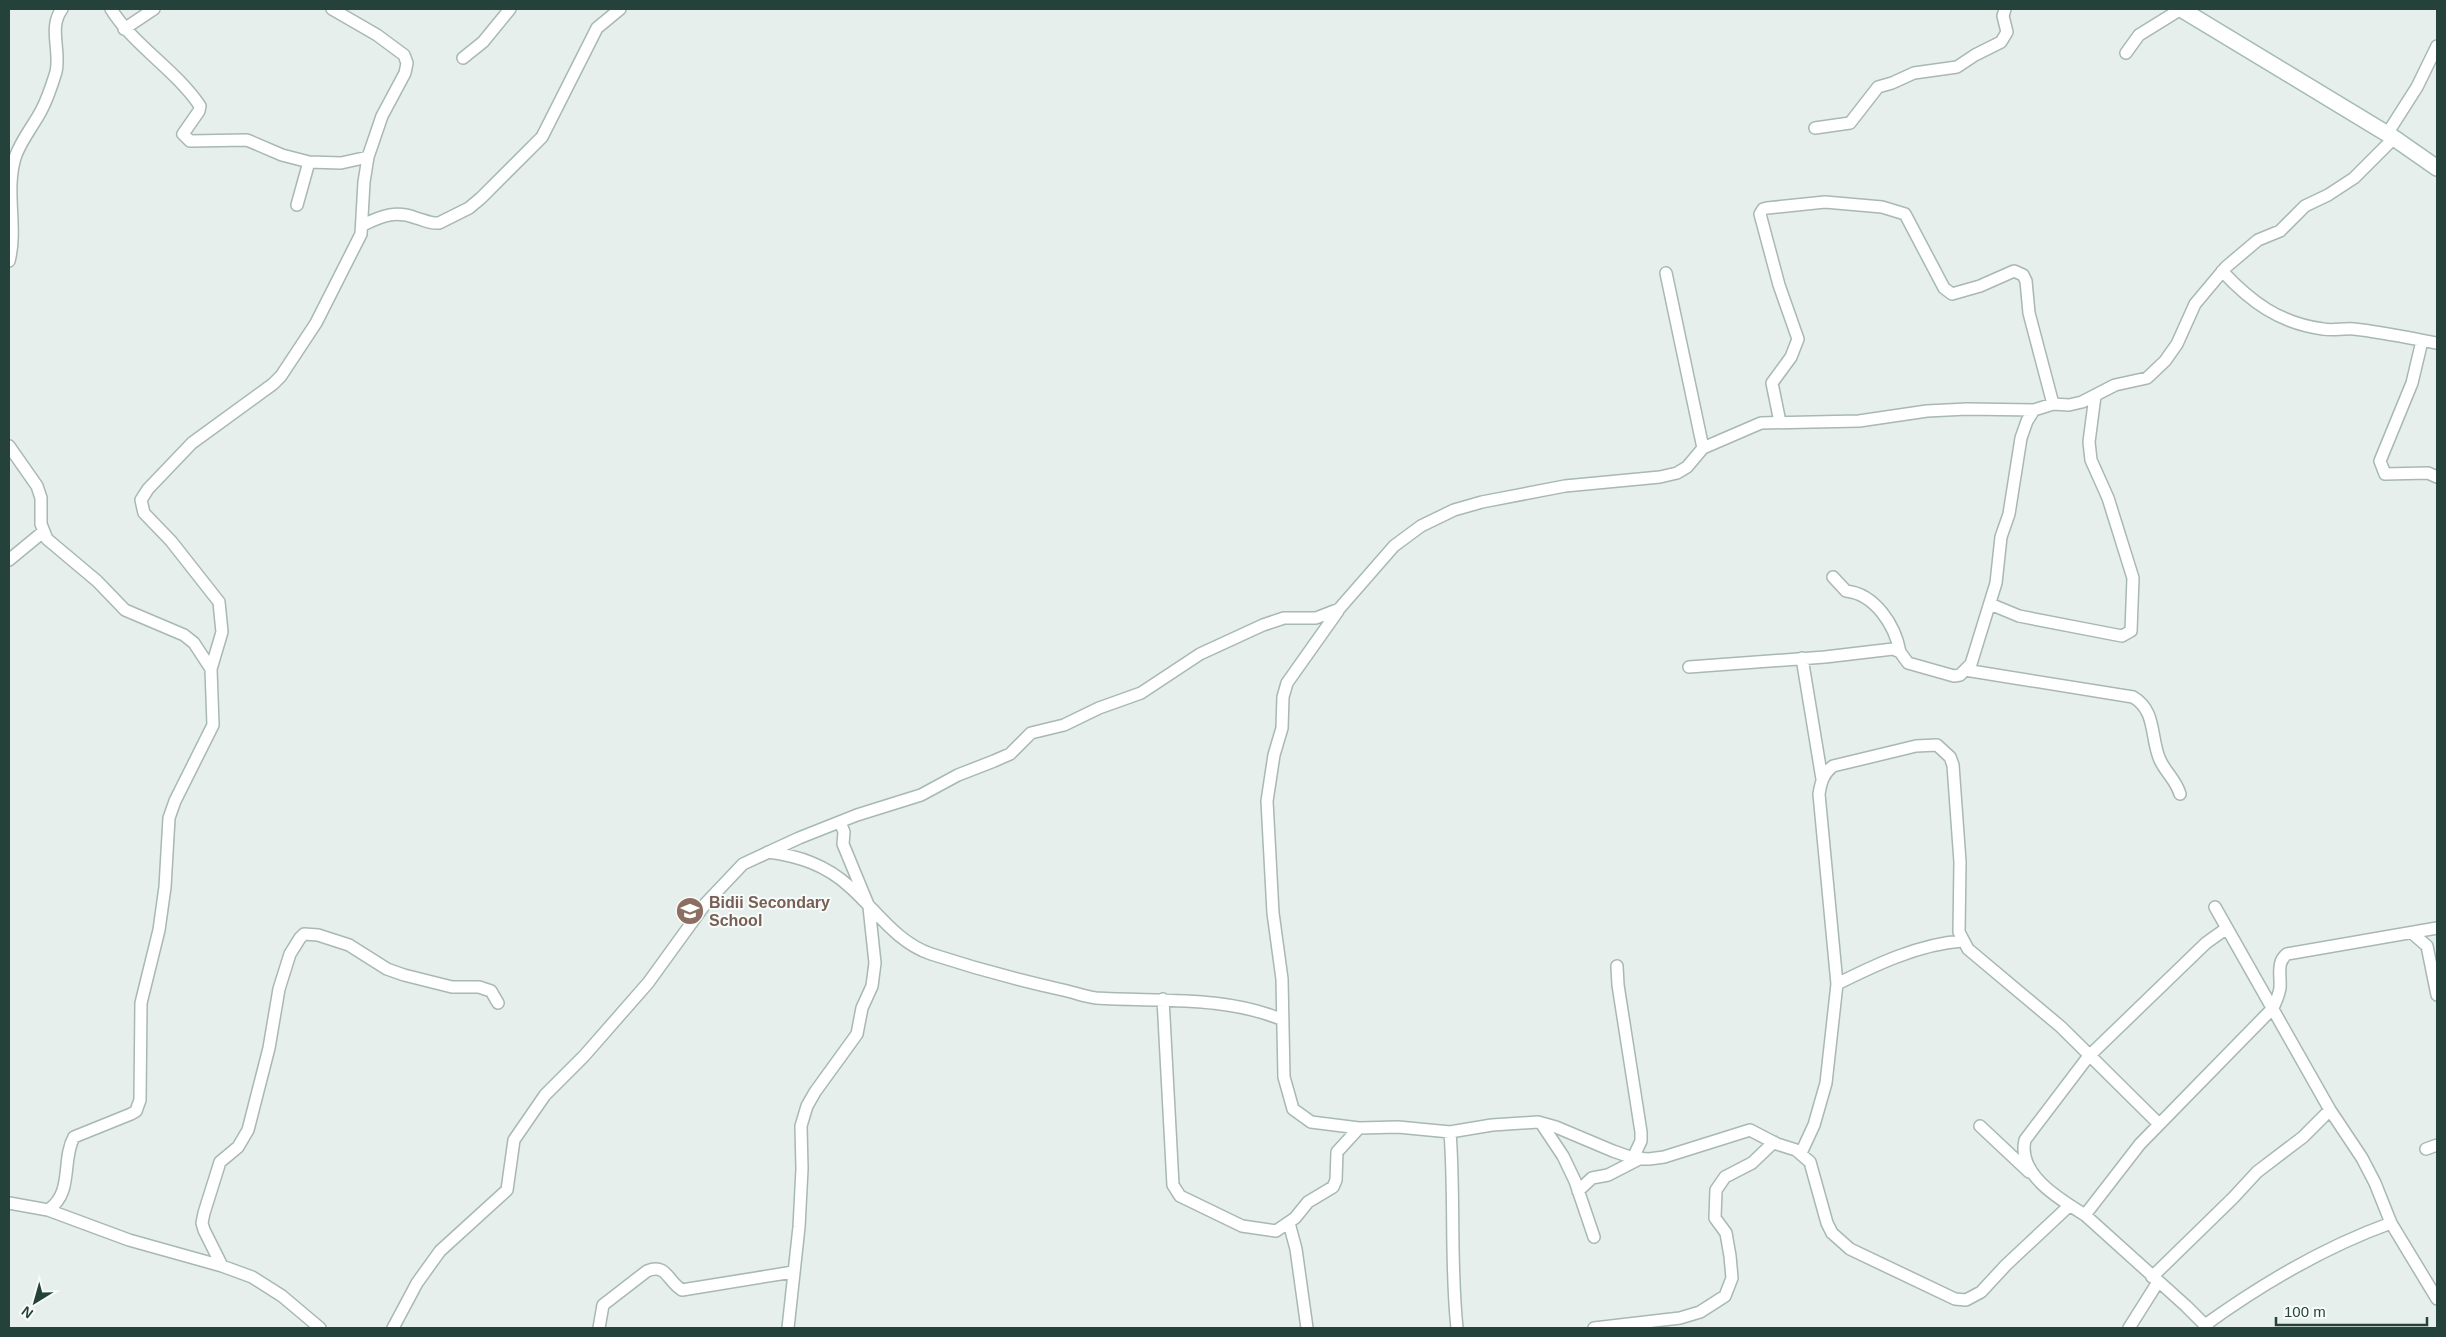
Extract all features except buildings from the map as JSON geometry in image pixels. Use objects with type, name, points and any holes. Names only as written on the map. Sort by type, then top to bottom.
[{"type":"main road","points":[[2181,9],[2195,13],[2391,136],[2437,168]]},
{"type":"street","points":[[9,261],[13,241],[10,220],[14,165],[20,147],[42,110],[56,71],[58,50],[55,26],[62,9]]},
{"type":"street","points":[[110,9],[124,29],[160,60],[200,106],[199,111],[183,134],[190,141],[247,140],[282,155],[309,162],[341,163],[368,157]]},
{"type":"street","points":[[124,29],[154,9]]},
{"type":"street","points":[[463,58],[483,42],[510,9]]},
{"type":"street","points":[[363,225],[385,215],[395,214],[412,216],[433,224],[439,223],[469,208],[481,198],[542,137],[597,28],[620,9]]},
{"type":"street","points":[[1815,128],[1850,123],[1878,87],[1914,73],[1957,67],[1975,55],[2001,42],[2007,32],[2003,16],[2005,9]]},
{"type":"street","points":[[2126,52],[2139,35],[2181,9]]},
{"type":"street","points":[[48,1210],[56,1205],[61,1197],[67,1177],[69,1148],[74,1136],[131,1114],[138,1107],[140,1091],[141,1003],[159,930],[165,886],[169,818],[175,800],[213,725],[211,669],[222,632],[219,602],[171,541],[144,513],[141,500],[148,489],[192,443],[273,384],[281,376],[316,323],[361,234],[364,182],[368,157],[382,116],[405,73],[407,63],[404,55],[340,11]]},
{"type":"street","points":[[2069,1206],[2001,1270],[1981,1292],[1966,1300],[1955,1299],[1850,1249],[1840,1242],[1827,1224],[1810,1162],[1801,1153],[1774,1142],[1755,1131],[1746,1130],[1732,1137],[1664,1157],[1637,1158],[1541,1123],[1492,1125],[1450,1132],[1398,1127],[1359,1128],[1311,1122],[1293,1109],[1284,1077],[1282,979],[1272,904],[1267,801],[1274,755],[1282,728],[1283,697],[1287,683],[1339,609],[1394,546],[1435,518],[1482,502],[1565,486],[1660,477],[1687,467],[1703,448],[1750,426],[1780,422],[1852,421],[1926,411],[1967,409],[2034,410],[2054,404],[2069,405],[2095,396],[2115,385],[2147,378],[2157,370],[2177,344],[2195,304],[2222,271],[2258,240],[2280,231],[2305,206],[2328,195],[2354,178],[2391,136],[2437,46]]},
{"type":"street","points":[[297,205],[309,162]]},
{"type":"street","points":[[1780,422],[1772,383],[1791,357],[1798,339],[1779,285],[1760,214],[1762,209],[1811,203],[1882,207],[1905,214],[1944,288],[1952,294],[1980,286],[2014,271],[2023,275],[2026,281],[2029,313],[2054,404]]},
{"type":"street","points":[[2222,271],[2253,302],[2266,310],[2298,323],[2326,330],[2353,329],[2437,343]]},
{"type":"street","points":[[1666,273],[1703,448]]},
{"type":"street","points":[[2422,341],[2412,383],[2380,461],[2380,466],[2384,474],[2428,472],[2437,477]]},
{"type":"street","points":[[1990,604],[2019,616],[2098,632],[2122,636],[2131,631],[2133,578],[2108,498],[2091,460],[2089,442],[2095,396]]},
{"type":"street","points":[[1833,577],[1846,591],[1858,592],[1873,601],[1898,640],[1900,652],[1908,663],[1954,676],[1965,670],[1971,664],[1990,604],[1999,567],[2001,537],[2009,514],[2021,438],[2027,421],[2034,410]]},
{"type":"street","points":[[9,446],[37,486],[41,498],[43,532],[56,547],[97,581],[125,610],[184,636],[194,643],[211,669]]},
{"type":"street","points":[[9,560],[43,532]]},
{"type":"street","points":[[393,1328],[417,1283],[440,1252],[507,1190],[514,1140],[545,1095],[584,1056],[648,983],[723,883],[743,864],[840,822],[921,795],[958,775],[1010,754],[1031,733],[1064,725],[1099,708],[1141,693],[1200,654],[1263,625],[1284,618],[1316,618],[1339,609]]},
{"type":"street","points":[[1689,667],[1893,649],[1900,652]]},
{"type":"street","points":[[1801,1153],[1814,1125],[1826,1083],[1837,984],[1819,794],[1822,779],[1802,658]]},
{"type":"street","points":[[1965,670],[2133,697],[2140,701],[2147,708],[2159,757],[2176,782],[2180,794]]},
{"type":"street","points":[[1822,779],[1833,766],[1868,756],[1916,746],[1937,745],[1945,750],[1953,764],[1960,862],[1959,932],[1962,941],[1968,949],[2060,1028],[2159,1124]]},
{"type":"street","points":[[788,1328],[799,1227],[802,1169],[801,1126],[807,1106],[820,1084],[857,1034],[862,1008],[872,986],[875,963],[869,906],[843,844],[844,832],[840,822]]},
{"type":"street","points":[[768,852],[794,856],[831,872],[850,887],[886,925],[928,953],[1017,980],[1094,998],[1163,999],[1220,1004],[1268,1014],[1283,1020]]},
{"type":"street","points":[[2215,907],[2330,1110],[2375,1183],[2392,1224],[2437,1299]]},
{"type":"street","points":[[2030,1173],[2024,1155],[2025,1140],[2088,1056],[2206,943],[2227,928]]},
{"type":"street","points":[[2085,1215],[2140,1144],[2273,1008],[2280,989],[2280,961],[2287,954],[2437,928]]},
{"type":"street","points":[[2412,933],[2427,946],[2437,995]]},
{"type":"street","points":[[222,1266],[204,1230],[202,1223],[204,1214],[220,1162],[238,1147],[248,1130],[268,1055],[279,989],[290,954],[304,934],[318,935],[349,945],[360,950],[387,969],[404,975],[452,987],[480,986],[491,991],[498,1003]]},
{"type":"street","points":[[1837,984],[1895,959],[1947,942],[1962,941]]},
{"type":"street","points":[[1578,1191],[1592,1178],[1615,1172],[1637,1158],[1641,1142],[1618,985],[1617,966]]},
{"type":"street","points":[[1163,999],[1174,1190],[1187,1200],[1242,1226],[1276,1231],[1289,1223],[1308,1202],[1333,1187],[1336,1180],[1338,1152],[1359,1128]]},
{"type":"street","points":[[2128,1328],[2155,1280],[2257,1172],[2303,1137],[2330,1110]]},
{"type":"street","points":[[1541,1123],[1563,1156],[1578,1191],[1594,1238]]},
{"type":"street","points":[[1980,1126],[2030,1173],[2069,1206],[2085,1215],[2186,1306],[2206,1327],[2247,1295],[2339,1243],[2392,1224]]},
{"type":"street","points":[[1450,1132],[1454,1246],[1453,1281],[1457,1328]]},
{"type":"street","points":[[1594,1328],[1680,1318],[1700,1312],[1725,1296],[1732,1278],[1726,1233],[1715,1218],[1716,1190],[1724,1177],[1752,1163],[1774,1142]]},
{"type":"street","points":[[9,1203],[48,1210],[129,1240],[222,1266],[252,1277],[270,1288],[320,1328]]},
{"type":"street","points":[[1289,1223],[1296,1250],[1308,1328]]},
{"type":"street","points":[[599,1328],[603,1305],[647,1271],[654,1268],[663,1271],[682,1290],[793,1272]]},
{"type":"place","name":"Bidii Secondary School","points":[[690,911]]}]
